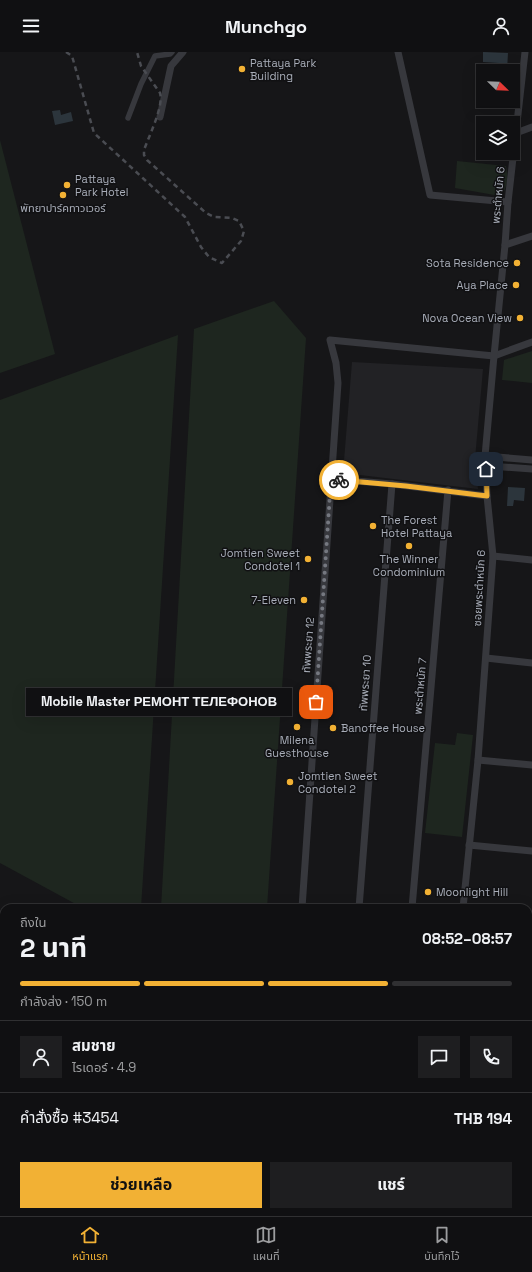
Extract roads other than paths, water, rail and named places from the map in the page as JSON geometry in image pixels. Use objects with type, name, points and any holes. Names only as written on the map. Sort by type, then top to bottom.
[{"type":"street","points":[[128,118],[141,84],[155,56],[170,54],[172,52]]},
{"type":"street","points":[[160,117],[171,66],[183,52]]},
{"type":"street","points":[[398,52],[430,195],[508,202]]},
{"type":"street","name":"พระตำหนัก 6","points":[[518,116],[525,52]]},
{"type":"street","points":[[520,131],[532,127]]},
{"type":"street","name":"พระตำหนัก 6","points":[[505,245],[513,160]]},
{"type":"street","points":[[505,245],[532,236]]},
{"type":"street","name":"ซอยพระตำหนัก 6","points":[[463,904],[478,760],[493,556],[485,456],[505,245]]},
{"type":"street","name":"ทัพพระยา 12","points":[[302,904],[338,383],[336,363],[330,340],[494,356]]},
{"type":"street","points":[[494,356],[532,342]]},
{"type":"street","points":[[485,456],[532,460]]},
{"type":"street","points":[[503,467],[532,469]]},
{"type":"street","points":[[331,479],[448,490],[487,496]]},
{"type":"street","name":"ทัพพระยา 10","points":[[359,904],[392,484]]},
{"type":"street","name":"พระตำหนัก 7","points":[[412,904],[448,490]]},
{"type":"street","points":[[493,556],[532,560]]},
{"type":"street","points":[[486,658],[532,663]]},
{"type":"street","points":[[478,760],[532,765]]},
{"type":"street","points":[[469,845],[532,851]]},
{"type":"railway","points":[[66,52],[72,56],[94,133],[185,217],[201,247],[209,257],[222,263],[241,241],[244,231],[239,221],[232,218],[214,217],[206,213],[147,160],[144,155],[144,150],[158,113],[161,99],[160,93],[141,66],[137,52]]},
{"type":"place","name":"Pattaya Park Building","points":[[242,69]]},
{"type":"place","name":"Pattaya Park Hotel","points":[[67,185]]},
{"type":"place","name":"พัทยาปาร์คทาวเวอร์","points":[[63,195]]},
{"type":"place","name":"Sota Residence","points":[[517,263]]},
{"type":"place","name":"Aya Place","points":[[516,285]]},
{"type":"place","name":"Nova Ocean View","points":[[520,318]]},
{"type":"place","name":"The Forest Hotel Pattaya","points":[[373,526]]},
{"type":"place","name":"The Winner Condominium","points":[[409,546]]},
{"type":"place","name":"Jomtien Sweet Condotel 1","points":[[308,559]]},
{"type":"place","name":"7-Eleven","points":[[304,600]]},
{"type":"place","name":"Mobile Master РЕМОНТ ТЕЛЕФОНОВ","points":[[316,702]]},
{"type":"place","name":"Milena Guesthouse","points":[[297,727]]},
{"type":"place","name":"Banoffee House","points":[[333,728]]},
{"type":"place","name":"Jomtien Sweet Condotel 2","points":[[290,782]]},
{"type":"place","name":"Moonlight Hill","points":[[428,892]]}]
